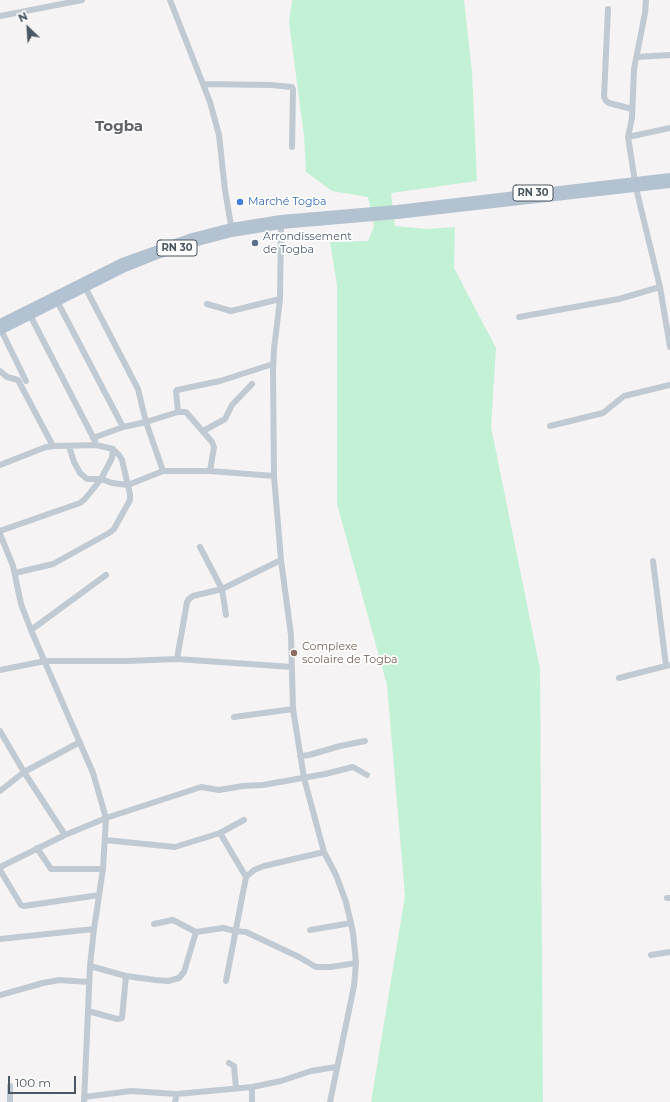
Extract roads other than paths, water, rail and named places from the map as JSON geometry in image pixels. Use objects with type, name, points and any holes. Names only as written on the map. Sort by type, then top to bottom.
[{"type":"main road","name":"RN 30","points":[[635,185],[670,177]]},
{"type":"main road","name":"RN 30","points":[[0,328],[30,315],[125,268],[160,254],[232,230],[281,226],[369,214],[635,185],[670,184]]},
{"type":"main road","name":"RN 30","points":[[0,328],[122,262],[192,237],[281,219],[318,214],[369,214]]},
{"type":"street","points":[[0,16],[82,0]]},
{"type":"street","points":[[170,0],[210,102],[220,135],[225,190],[232,230]]},
{"type":"street","points":[[646,0],[645,13],[634,69],[632,109],[628,137],[635,185],[668,318],[670,347]]},
{"type":"street","points":[[608,9],[604,97],[609,103],[632,109]]},
{"type":"street","points":[[637,57],[670,55]]},
{"type":"street","points":[[203,84],[271,85],[292,87],[292,147]]},
{"type":"street","points":[[628,137],[670,128]]},
{"type":"street","points":[[281,226],[280,299],[274,349],[274,476],[280,560],[292,635],[293,709],[304,778],[324,852],[336,875],[351,923],[356,963],[354,986],[336,1066],[330,1102]]},
{"type":"street","points":[[85,287],[138,389],[146,422],[163,471]]},
{"type":"street","points":[[519,316],[619,299],[660,287]]},
{"type":"street","points":[[206,304],[231,311],[280,299]]},
{"type":"street","points":[[57,301],[123,427]]},
{"type":"street","points":[[30,315],[96,445]]},
{"type":"street","points":[[0,328],[26,380]]},
{"type":"street","points":[[178,412],[177,390],[220,381],[274,364]]},
{"type":"street","points":[[0,371],[6,376],[18,380],[53,446]]},
{"type":"street","points":[[202,431],[225,419],[232,405],[252,384]]},
{"type":"street","points":[[550,426],[603,413],[624,396],[670,385]]},
{"type":"street","points":[[93,438],[123,427],[146,422],[178,412],[186,412],[212,442],[214,447],[210,471]]},
{"type":"street","points":[[0,465],[37,450],[53,446],[96,445],[112,449],[122,460],[130,498],[114,529],[53,564],[14,573]]},
{"type":"street","points":[[69,446],[74,462],[80,473],[87,479],[101,480],[112,483],[128,485],[163,471],[210,471],[274,476]]},
{"type":"street","points":[[0,531],[80,503],[89,495],[101,480],[112,458],[112,449]]},
{"type":"street","points":[[1,538],[14,573],[21,604],[30,630],[45,661],[93,773],[106,818],[103,869],[90,966],[84,1099],[131,1091],[176,1094],[252,1087],[281,1081],[311,1071],[336,1066]]},
{"type":"street","points":[[200,547],[222,589],[226,615]]},
{"type":"street","points":[[177,659],[187,602],[193,596],[222,589],[280,560]]},
{"type":"street","points":[[619,678],[668,666],[653,561]]},
{"type":"street","points":[[30,630],[106,575]]},
{"type":"street","points":[[0,670],[45,661],[127,661],[177,659],[292,667]]},
{"type":"street","points":[[234,717],[293,709]]},
{"type":"street","points":[[0,731],[24,772],[65,835]]},
{"type":"street","points":[[300,756],[365,741]]},
{"type":"street","points":[[0,791],[24,772],[80,742]]},
{"type":"street","points":[[0,867],[65,835],[106,818],[202,787],[219,790],[243,786],[263,785],[325,774],[354,767],[367,775]]},
{"type":"street","points":[[105,840],[175,847],[220,833],[244,820]]},
{"type":"street","points":[[220,833],[246,877]]},
{"type":"street","points":[[37,848],[51,869],[103,869]]},
{"type":"street","points":[[226,980],[246,877],[254,870],[264,866],[324,852]]},
{"type":"street","points":[[0,870],[21,905],[24,906],[99,895]]},
{"type":"street","points":[[154,924],[173,920],[196,932],[224,928],[246,932],[299,957],[316,967],[331,967],[356,963]]},
{"type":"street","points":[[310,930],[351,923]]},
{"type":"street","points":[[0,939],[94,929]]},
{"type":"street","points":[[90,966],[126,976],[155,980],[168,981],[179,978],[184,972],[196,932]]},
{"type":"street","points":[[651,955],[670,952]]},
{"type":"street","points":[[88,1011],[117,1019],[122,1018],[126,976]]},
{"type":"street","points":[[0,995],[59,980],[89,982]]},
{"type":"street","points":[[229,1063],[234,1066],[236,1088]]},
{"type":"street","points":[[10,1086],[10,1102]]},
{"type":"street","points":[[252,1087],[252,1102]]},
{"type":"street","points":[[175,1102],[176,1094]]},
{"type":"place","name":"Marché Togba","points":[[240,202]]},
{"type":"place","name":"Arrondissement de Togba","points":[[255,243]]},
{"type":"place","name":"Complexe scolaire de Togba","points":[[294,653]]},
{"type":"district","name":"Togba","points":[[119,127]]}]
